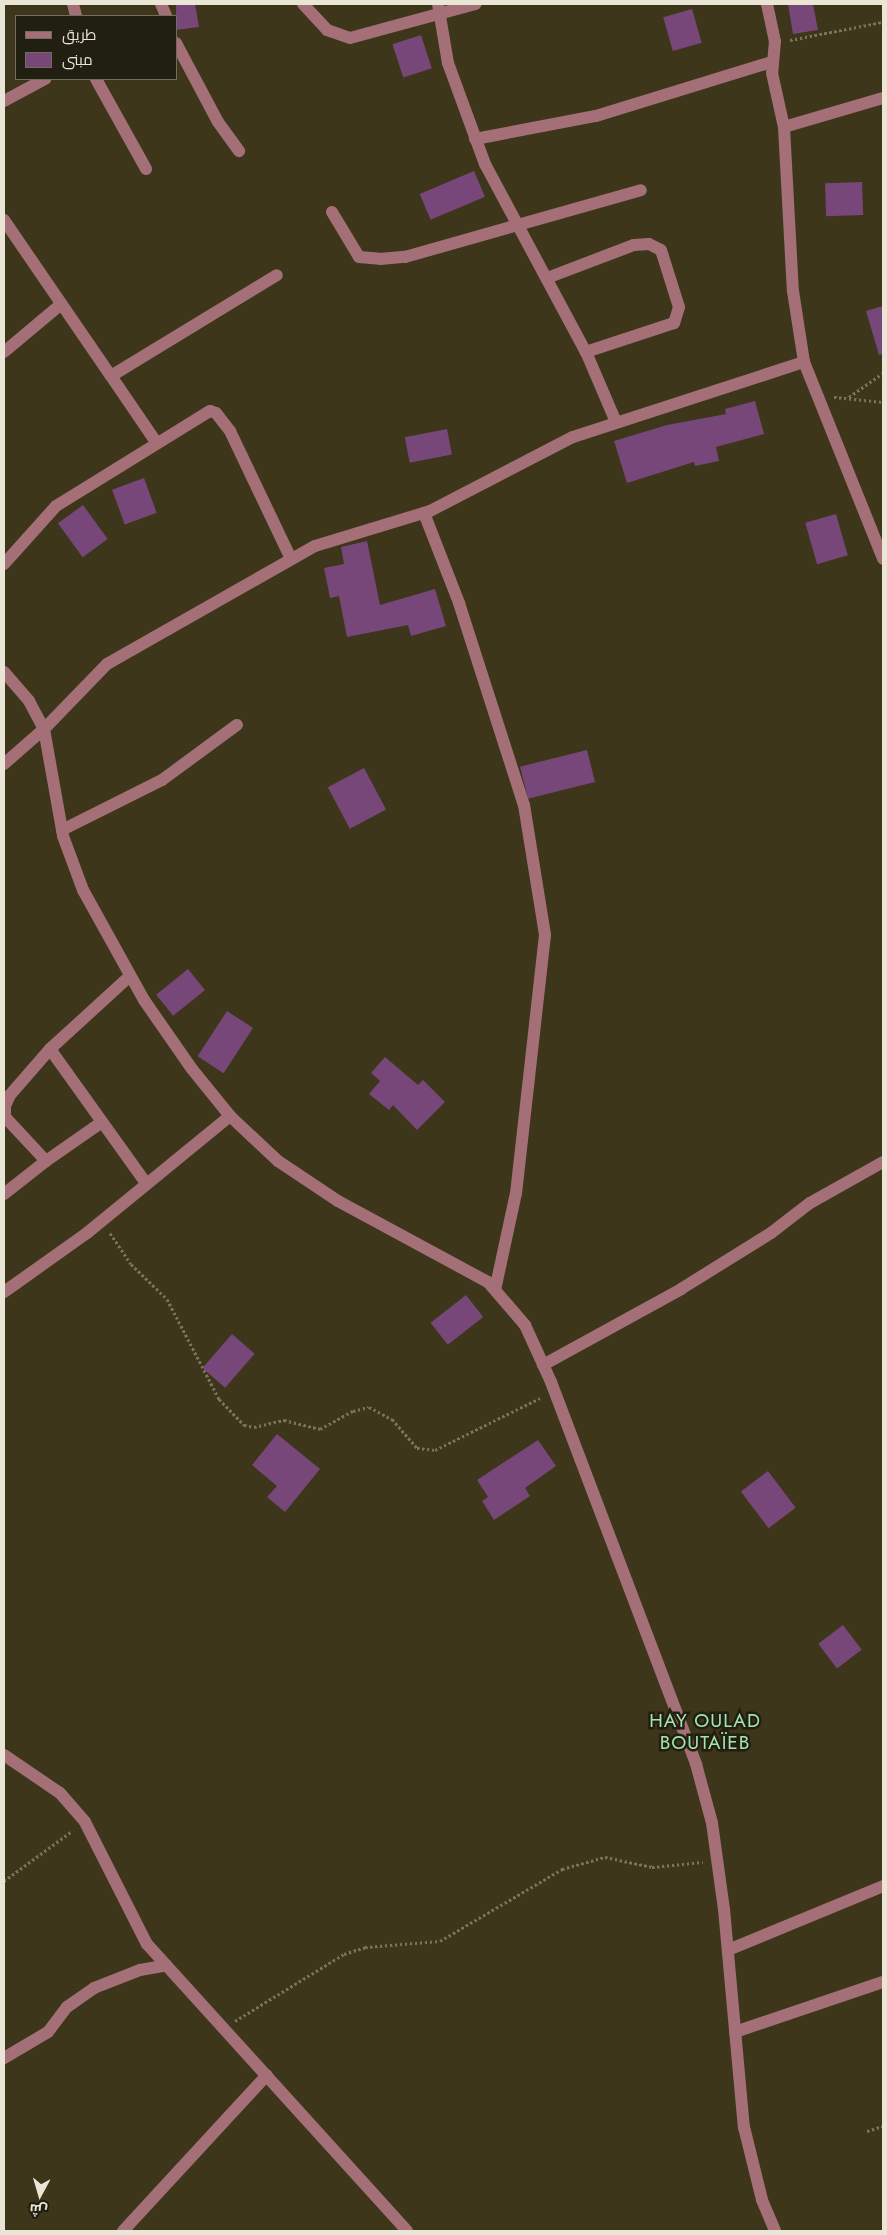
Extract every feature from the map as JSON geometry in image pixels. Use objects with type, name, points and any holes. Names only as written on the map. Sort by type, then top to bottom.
[{"type":"street","points":[[303,4],[327,30],[350,38],[438,9],[475,4]]},
{"type":"street","points":[[767,4],[774,43],[770,62],[784,127],[793,291],[804,362],[883,559]]},
{"type":"street","points":[[438,9],[448,63],[475,139],[516,226],[547,278],[586,352],[616,422]]},
{"type":"street","points":[[178,47],[218,122],[239,151]]},
{"type":"street","points":[[475,139],[596,116],[770,62]]},
{"type":"street","points":[[4,101],[43,80]]},
{"type":"street","points":[[97,80],[146,169]]},
{"type":"street","points":[[784,127],[883,98]]},
{"type":"street","points":[[332,212],[359,257],[380,259],[405,257],[641,190]]},
{"type":"street","points":[[4,220],[60,305],[156,442]]},
{"type":"street","points":[[547,278],[634,245],[649,244],[661,250],[680,307],[674,323],[586,352]]},
{"type":"street","points":[[110,376],[277,275]]},
{"type":"street","points":[[4,352],[60,305]]},
{"type":"street","points":[[4,764],[44,729],[107,664],[291,559],[333,539],[424,513],[494,481],[573,437],[804,362]]},
{"type":"street","points":[[4,564],[56,506],[200,415],[216,413],[230,431],[291,559]]},
{"type":"street","points":[[424,513],[459,604],[524,805],[545,935],[516,1193],[495,1290]]},
{"type":"street","points":[[4,672],[29,701],[44,729],[62,830],[83,890],[130,976],[192,1069],[230,1116],[278,1161],[338,1201],[456,1262],[495,1290],[525,1325],[554,1391],[696,1764],[717,1860],[728,1950],[744,2127],[762,2200],[775,2231]]},
{"type":"street","points":[[62,830],[162,780],[238,725]]},
{"type":"street","points":[[46,1162],[6,1117],[5,1106],[10,1095],[50,1049],[130,976]]},
{"type":"street","points":[[50,1049],[146,1183]]},
{"type":"street","points":[[4,1292],[115,1210],[230,1116]]},
{"type":"street","points":[[4,1194],[102,1122]]},
{"type":"street","points":[[543,1365],[681,1289],[771,1233],[810,1203],[883,1162]]},
{"type":"street","points":[[4,1755],[60,1792],[85,1822],[133,1919],[148,1944],[407,2231]]},
{"type":"street","points":[[728,1950],[883,1886]]},
{"type":"street","points":[[4,2058],[48,2032],[67,2007],[94,1988],[133,1972],[167,1965]]},
{"type":"street","points":[[735,2032],[883,1982]]},
{"type":"street","points":[[123,2231],[267,2075]]},
{"type":"path","points":[[774,43],[883,22]]},
{"type":"path","points":[[849,397],[883,372]]},
{"type":"path","points":[[819,398],[849,397],[883,402]]},
{"type":"path","points":[[115,1210],[110,1233],[116,1245],[167,1299],[219,1399],[244,1424],[254,1427],[284,1420],[320,1429],[353,1411],[369,1408],[392,1419],[417,1448],[434,1450],[554,1391]]},
{"type":"path","points":[[4,1881],[85,1822]]},
{"type":"path","points":[[224,2028],[344,1954],[365,1947],[440,1941],[562,1869],[605,1857],[652,1867],[717,1860]]},
{"type":"path","points":[[867,2131],[883,2126]]},
{"type":"building","points":[[176,4],[195,4],[199,27],[178,30],[178,15],[176,15]]},
{"type":"building","points":[[788,4],[813,4],[818,30],[793,34]]},
{"type":"building","points":[[692,9],[702,43],[673,51],[663,17]]},
{"type":"building","points":[[421,35],[432,68],[403,78],[392,44]]},
{"type":"building","points":[[474,171],[485,197],[431,220],[420,194]]},
{"type":"building","points":[[862,182],[863,215],[826,216],[825,183]]},
{"type":"building","points":[[883,306],[883,354],[879,355],[866,311]]},
{"type":"building","points":[[755,401],[764,434],[716,447],[719,461],[695,466],[694,462],[627,483],[614,441],[667,425],[726,414],[725,409]]},
{"type":"building","points":[[447,429],[452,455],[410,463],[405,437]]},
{"type":"building","points":[[144,478],[157,513],[125,524],[112,490]]},
{"type":"building","points":[[83,505],[108,539],[83,557],[58,523]]},
{"type":"building","points":[[836,514],[848,555],[817,564],[805,523]]},
{"type":"building","points":[[367,541],[380,605],[435,589],[446,626],[411,636],[408,625],[347,637],[339,596],[330,598],[324,568],[344,564],[341,547]]},
{"type":"building","points":[[587,750],[595,782],[528,799],[520,767]]},
{"type":"building","points":[[364,768],[386,809],[350,829],[328,787]]},
{"type":"building","points":[[188,969],[205,990],[173,1016],[156,995]]},
{"type":"building","points":[[227,1011],[253,1028],[224,1073],[198,1056]]},
{"type":"building","points":[[385,1057],[418,1085],[423,1080],[445,1102],[417,1130],[393,1105],[389,1110],[369,1094],[380,1081],[371,1073]]},
{"type":"building","points":[[466,1295],[483,1317],[448,1345],[431,1323]]},
{"type":"building","points":[[232,1334],[255,1354],[225,1388],[202,1368]]},
{"type":"building","points":[[277,1434],[320,1469],[285,1512],[267,1497],[277,1486],[252,1465]]},
{"type":"building","points":[[538,1440],[556,1466],[525,1488],[530,1496],[494,1520],[482,1501],[488,1497],[477,1480]]},
{"type":"building","points":[[768,1471],[796,1508],[769,1528],[741,1491]]},
{"type":"building","points":[[843,1625],[862,1650],[837,1668],[818,1644]]},
{"type":"district","name":"HAY OULAD BOUTAÏEB","points":[[705,1732]]}]
